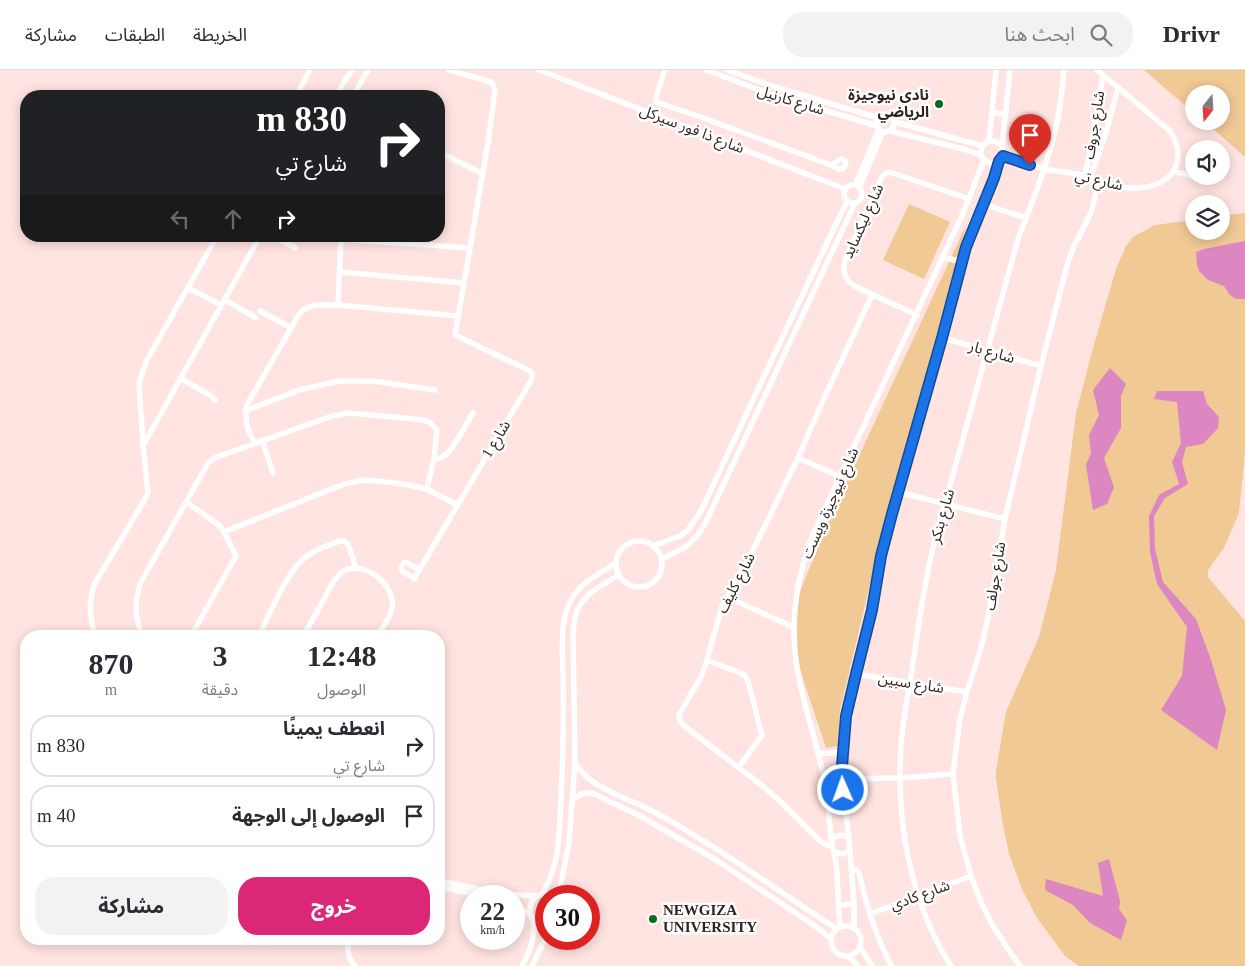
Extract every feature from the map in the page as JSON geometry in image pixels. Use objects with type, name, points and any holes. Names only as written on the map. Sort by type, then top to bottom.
[{"type":"street","points":[[299,90],[310,70]]},
{"type":"street","points":[[339,90],[352,70]]},
{"type":"street","points":[[357,90],[368,70]]},
{"type":"street","points":[[255,443],[245,420],[247,405],[290,328],[299,314],[308,307],[314,305],[338,305],[458,316],[483,174],[495,88],[491,82],[449,70]]},
{"type":"street","name":"شارع ذا فور سيركل","points":[[539,70],[845,189]]},
{"type":"street","points":[[665,70],[656,94],[656,102],[831,165]]},
{"type":"street","name":"شارع كارنيل","points":[[706,70],[772,95],[879,129]]},
{"type":"street","points":[[723,77],[726,70]]},
{"type":"street","name":"شارع كارنيل","points":[[726,70],[775,87],[879,118]]},
{"type":"street","points":[[989,142],[996,70]]},
{"type":"street","points":[[854,928],[849,838],[841,779],[846,716],[872,610],[881,556],[966,247],[1004,150],[1002,147],[1010,70]]},
{"type":"street","name":"شارع بنكر","points":[[951,966],[930,926],[910,864],[901,804],[901,744],[932,548],[1018,238],[1032,206],[1053,138],[1064,70]]},
{"type":"street","points":[[1097,70],[1170,130],[1176,139],[1178,150],[1178,161],[1174,171],[1185,174]]},
{"type":"street","name":"شارع جروف","points":[[1088,177],[1103,75]]},
{"type":"street","points":[[772,95],[775,87]]},
{"type":"street","name":"شارع جروف","points":[[1088,177],[1105,136],[1118,87]]},
{"type":"street","points":[[992,110],[998,114],[1006,112]]},
{"type":"street","points":[[857,186],[879,129],[876,121],[882,114],[890,115],[895,122],[966,142],[982,146],[995,141],[1002,147]]},
{"type":"street","points":[[890,131],[894,127],[895,122]]},
{"type":"street","points":[[879,129],[963,149],[993,164],[1001,159]]},
{"type":"street","points":[[963,149],[966,142]]},
{"type":"street","points":[[982,146],[983,158]]},
{"type":"street","points":[[445,155],[483,174]]},
{"type":"street","name":"شارع نيوجيزة ويست","points":[[838,928],[836,864],[826,789],[795,657],[795,602],[798,584],[807,549],[944,257],[970,199],[983,158]]},
{"type":"street","name":"شارع تي","points":[[1001,159],[1088,177],[1125,187],[1146,187],[1157,184],[1174,171]]},
{"type":"street","name":"شارع ليكسايد","points":[[916,315],[854,286],[849,283],[844,272],[844,266],[884,174],[888,172],[896,174],[970,199]]},
{"type":"street","name":"شارع جولف","points":[[1020,966],[993,926],[971,876],[960,836],[953,774],[960,719],[988,618],[1005,519],[1041,366],[1067,265],[1074,246],[1091,213],[1100,181]]},
{"type":"street","points":[[662,560],[687,546],[705,524],[855,203],[862,197],[862,192],[857,186],[850,185],[845,189],[845,200],[847,202]]},
{"type":"street","points":[[847,202],[855,203]]},
{"type":"street","points":[[653,546],[680,536],[689,529],[702,509],[847,202]]},
{"type":"street","points":[[983,204],[1026,218]]},
{"type":"street","points":[[93,630],[90,620],[90,598],[94,585],[148,493],[139,382],[142,371],[214,242]]},
{"type":"street","points":[[143,445],[257,242]]},
{"type":"street","points":[[284,242],[295,248]]},
{"type":"street","points":[[338,305],[341,242]]},
{"type":"street","points":[[393,242],[470,248]]},
{"type":"street","points":[[944,257],[962,262]]},
{"type":"street","points":[[340,272],[464,283]]},
{"type":"street","points":[[188,288],[256,318]]},
{"type":"street","name":"شارع كليف","points":[[832,843],[827,845],[821,842],[784,804],[683,725],[679,719],[680,711],[696,686],[707,660],[720,612],[798,458],[872,295]]},
{"type":"street","points":[[260,311],[290,328]]},
{"type":"street","name":"شارع 1","points":[[420,570],[405,562],[401,568],[402,571],[415,579],[532,379],[532,373],[455,336],[458,316]]},
{"type":"street","name":"شارع بار","points":[[942,338],[1041,366]]},
{"type":"street","points":[[180,378],[215,400]]},
{"type":"street","points":[[245,411],[299,390],[338,381],[374,382],[435,390]]},
{"type":"street","points":[[140,630],[137,621],[136,602],[140,584],[208,463],[214,458],[344,413],[424,420],[431,423],[438,430],[427,489]]},
{"type":"street","points":[[434,458],[440,458],[445,455],[453,446],[473,413]]},
{"type":"street","points":[[142,421],[156,422]]},
{"type":"street","points":[[262,440],[273,473]]},
{"type":"street","points":[[798,458],[841,477]]},
{"type":"street","points":[[224,532],[344,484],[366,480],[427,489],[457,505]]},
{"type":"street","points":[[898,492],[1005,519]]},
{"type":"street","points":[[186,502],[219,525],[236,553],[194,630]]},
{"type":"street","points":[[262,630],[289,577],[299,562],[308,555],[344,541],[348,544],[356,568]]},
{"type":"street","points":[[641,541],[653,546],[658,551],[662,560],[662,568],[659,575],[648,585],[641,587],[627,583],[621,578],[616,563],[619,553],[623,548],[628,544],[641,541]]},
{"type":"street","points":[[546,885],[554,869],[558,844],[564,752],[563,634],[565,614],[573,596],[587,581],[616,563]]},
{"type":"street","points":[[306,630],[338,576],[342,572],[356,568],[382,580],[390,591],[392,610],[381,630]]},
{"type":"street","points":[[561,885],[569,843],[575,763],[573,633],[575,616],[581,602],[591,591],[619,575]]},
{"type":"street","points":[[727,597],[794,627]]},
{"type":"street","points":[[707,660],[743,674],[748,680],[762,735],[739,767]]},
{"type":"street","name":"شارع سبين","points":[[856,674],[967,692]]},
{"type":"street","points":[[564,705],[574,704]]},
{"type":"street","points":[[818,754],[842,752]]},
{"type":"street","points":[[575,763],[584,775],[596,784],[696,836],[838,928]]},
{"type":"street","points":[[841,779],[900,778],[953,774]]},
{"type":"street","points":[[592,793],[596,784]]},
{"type":"street","points":[[572,801],[581,794],[592,793],[638,816],[713,858],[818,928],[831,939]]},
{"type":"street","points":[[832,843],[838,836],[849,838]]},
{"type":"street","points":[[834,852],[842,854],[850,851]]},
{"type":"street","points":[[851,869],[859,873],[870,914],[891,966]]},
{"type":"street","name":"شارع كادي","points":[[870,914],[971,876]]},
{"type":"street","points":[[445,885],[460,887]]},
{"type":"street","points":[[445,885],[460,889]]},
{"type":"street","points":[[853,895],[864,894]]},
{"type":"street","points":[[530,915],[531,904],[535,900]]},
{"type":"street","points":[[838,905],[854,904]]},
{"type":"street","points":[[522,966],[535,933],[534,922],[530,915],[525,912]]},
{"type":"street","points":[[848,926],[854,928],[861,936],[861,944],[856,953],[848,956],[836,952],[832,946],[832,935],[838,928],[848,926]]},
{"type":"street","points":[[348,945],[349,956],[355,966]]},
{"type":"street","points":[[860,947],[872,966]]},
{"type":"street","points":[[532,966],[540,950]]},
{"type":"street","points":[[848,956],[858,966]]},
{"type":"shaded area","points":[[1144,70],[1245,70],[1245,157],[1230,144],[1230,140],[1226,140],[1214,130],[1230,130],[1230,85],[1185,85],[1185,105]]},
{"type":"shaded area","points":[[909,204],[950,222],[924,279],[883,260]]},
{"type":"shaded area","points":[[1245,213],[1245,452],[1239,513],[1224,548],[1208,570],[1208,577],[1245,621],[1245,966],[1079,966],[1065,956],[1037,918],[1022,889],[1009,854],[996,778],[1006,712],[1039,637],[1056,570],[1076,413],[1116,269],[1126,246],[1133,237],[1155,225],[1185,221],[1185,240],[1230,240],[1230,215]]},
{"type":"shaded area","points":[[967,223],[880,542],[840,710],[838,746],[826,748],[793,648],[799,594],[827,525]]},
{"type":"shaded area","points":[[1245,241],[1245,299],[1236,299],[1229,294],[1224,286],[1208,280],[1199,271],[1196,252]]},
{"type":"shaded area","points":[[1110,368],[1126,384],[1121,396],[1121,428],[1104,458],[1114,487],[1107,504],[1093,510],[1086,465],[1091,453],[1089,435],[1099,415],[1093,390]]},
{"type":"shaded area","points":[[1157,391],[1203,391],[1207,404],[1219,417],[1218,428],[1203,444],[1186,447],[1182,462],[1188,484],[1165,498],[1154,516],[1155,549],[1163,582],[1196,619],[1226,710],[1217,750],[1161,710],[1182,676],[1187,627],[1157,584],[1150,552],[1149,516],[1159,495],[1179,484],[1172,462],[1181,443],[1177,402],[1154,399]]},
{"type":"shaded area","points":[[1109,859],[1120,901],[1119,909],[1127,920],[1121,940],[1090,923],[1073,905],[1045,890],[1046,879],[1103,896],[1098,863]]},
{"type":"place","name":"نادي نيوجيزة الرياضي","points":[[939,104]]},
{"type":"place","name":"NEWGIZA UNIVERSITY","points":[[653,919]]},
{"type":"route","points":[[843,790],[841,779],[842,752],[846,716],[872,610],[881,556],[966,247],[999,161],[1003,156],[1030,165]]}]
